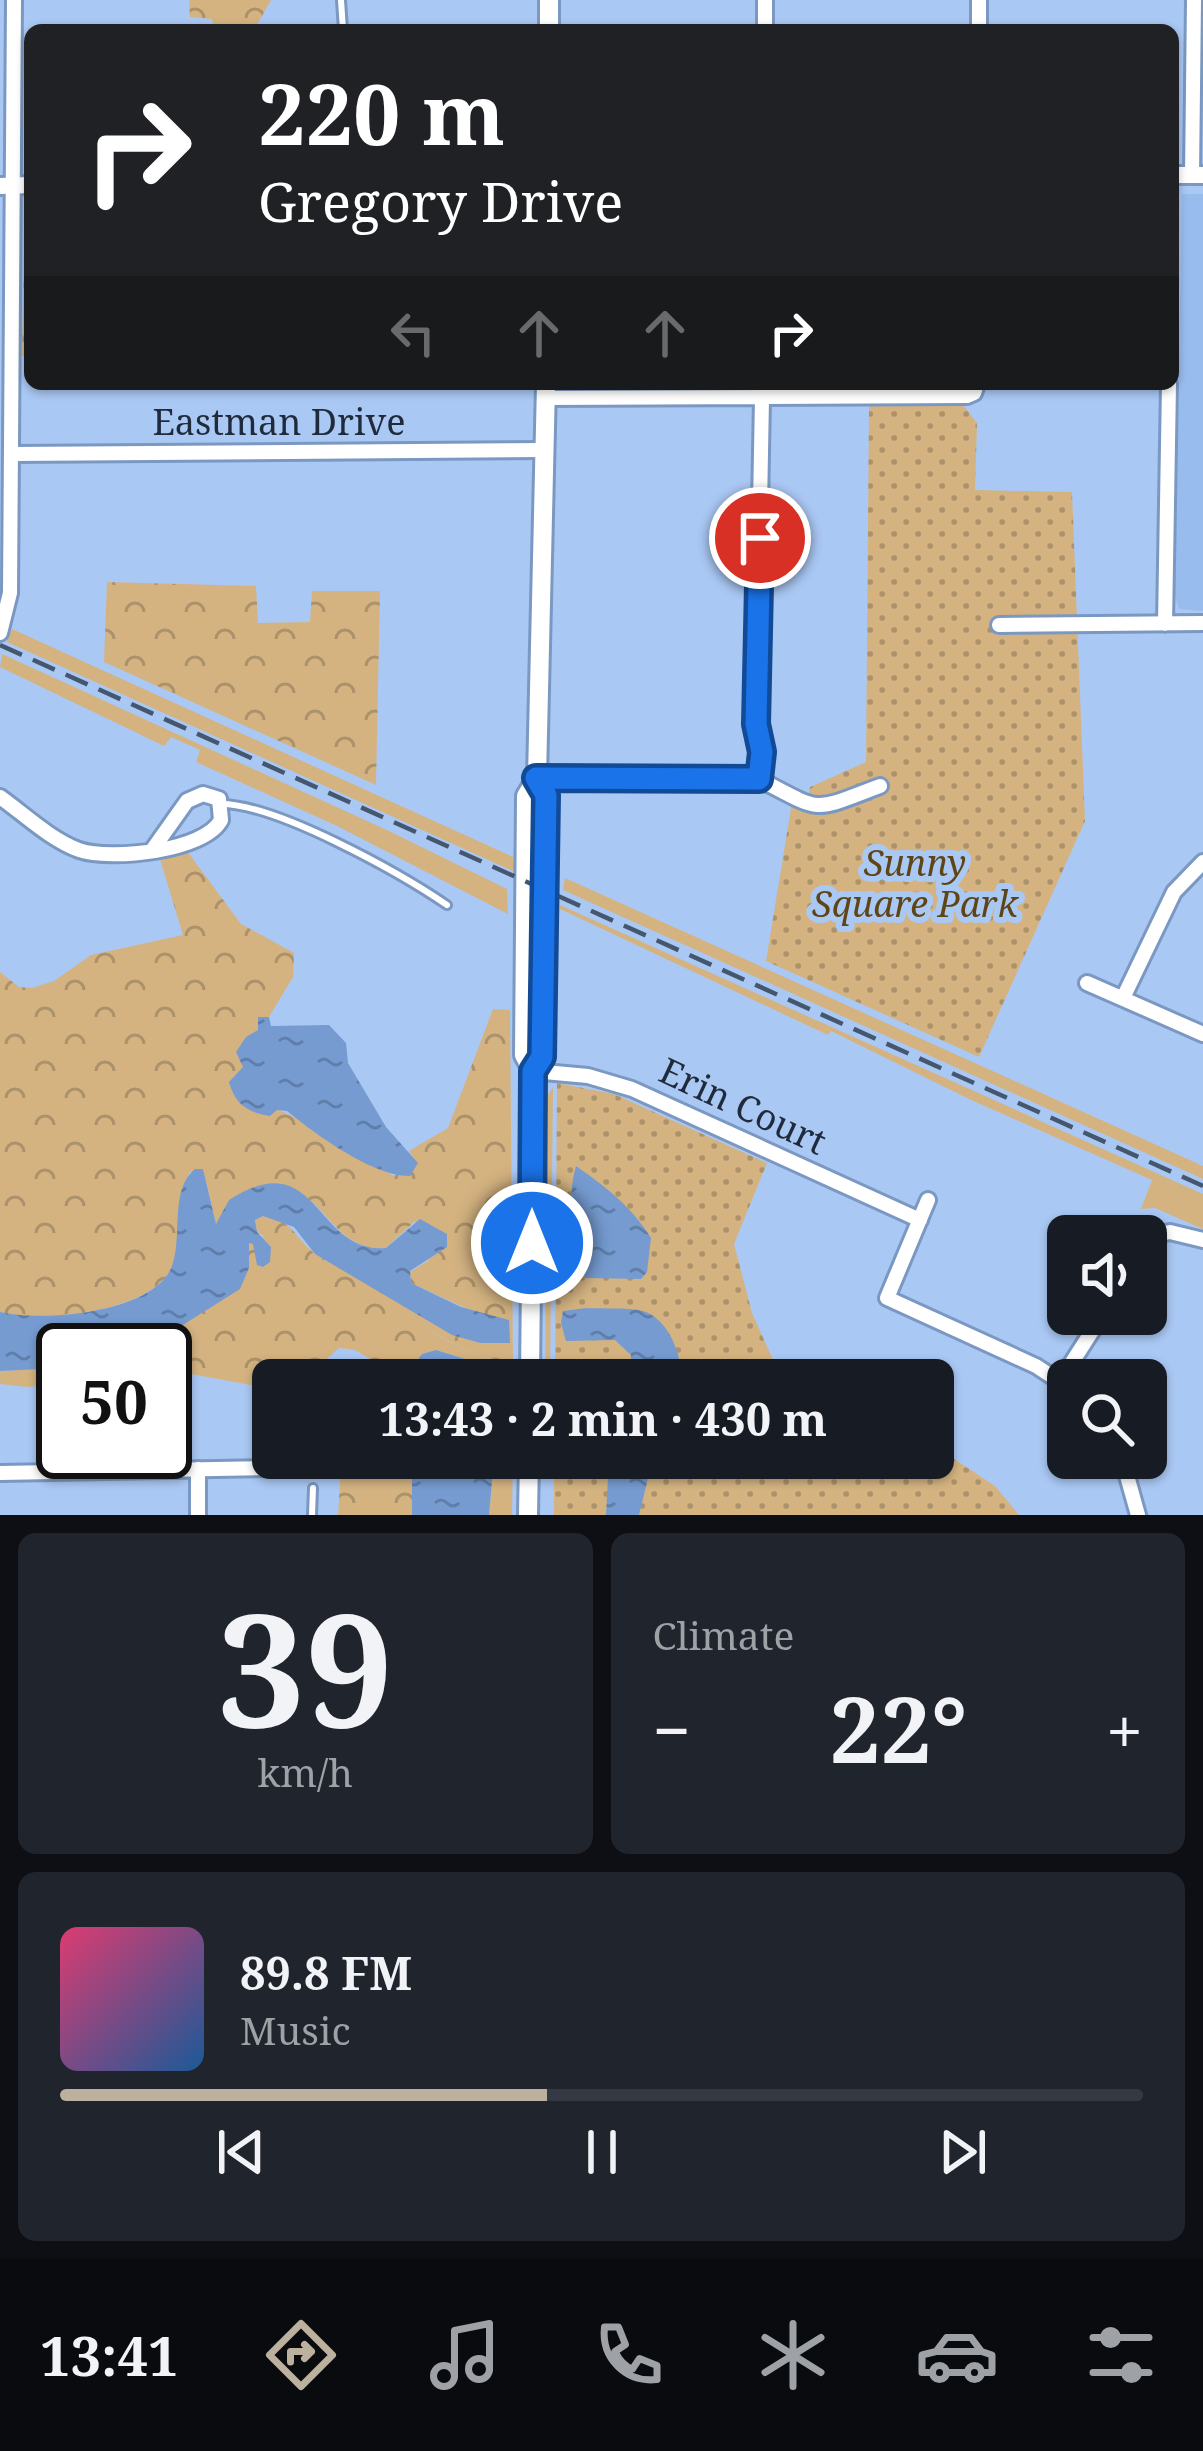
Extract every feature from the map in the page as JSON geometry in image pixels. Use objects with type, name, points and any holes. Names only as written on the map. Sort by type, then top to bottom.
[{"type":"main road","points":[[530,1359],[533,1071],[542,1057],[546,795],[536,778],[546,391]]},
{"type":"main road","points":[[528,1515],[529,1479]]},
{"type":"street","points":[[0,633],[9,608],[13,454],[14,0]]},
{"type":"street","points":[[1194,0],[1198,175]]},
{"type":"street","points":[[546,391],[762,398],[967,396],[973,390]]},
{"type":"street","points":[[1165,624],[1168,390]]},
{"type":"street","points":[[759,779],[762,398]]},
{"type":"street","name":"Eastman Drive","points":[[13,454],[546,450]]},
{"type":"street","points":[[999,626],[1203,623]]},
{"type":"street","points":[[536,778],[759,779],[809,807],[820,808],[880,786]]},
{"type":"street","points":[[0,797],[77,849],[104,854],[153,850],[208,835],[218,826],[221,804],[214,795],[195,796],[153,850]]},
{"type":"street","points":[[1124,998],[1174,892],[1203,862]]},
{"type":"street","points":[[1087,983],[1203,1034]]},
{"type":"street","name":"Erin Court","points":[[533,1071],[588,1076],[632,1089],[920,1220]]},
{"type":"street","points":[[928,1201],[887,1298],[1047,1376]]},
{"type":"street","points":[[1167,1232],[1203,1240]]},
{"type":"street","points":[[198,1468],[198,1515]]},
{"type":"street","points":[[0,1473],[252,1468]]},
{"type":"street","points":[[1128,1479],[1138,1515]]},
{"type":"lane","points":[[221,804],[264,812],[361,854],[448,905]]},
{"type":"lane","points":[[312,1515],[313,1488]]},
{"type":"shaded area","points":[[1182,194],[1203,194],[1203,611],[1179,609],[1175,596]]},
{"type":"green space","points":[[189,0],[271,0],[257,24],[213,24],[212,19],[190,17]]},
{"type":"green space","points":[[24,255],[24,356],[22,356]]},
{"type":"green space","name":"Sunny Square Park","points":[[963,405],[977,423],[975,490],[1072,492],[1085,821],[979,1057],[766,961],[794,790],[808,796],[810,787],[866,762],[869,406]]},
{"type":"green space","points":[[107,582],[256,586],[258,623],[310,622],[312,591],[380,591],[376,785],[104,662]]},
{"type":"green space","points":[[12,629],[516,858],[515,872],[7,642]]},
{"type":"green space","points":[[2,654],[507,889],[508,914],[337,826],[196,762],[200,750],[171,737],[164,746],[0,667]]},
{"type":"green space","points":[[187,851],[241,924],[294,953],[293,977],[269,1017],[258,1018],[277,1110],[394,1176],[417,1163],[409,1151],[448,1128],[493,1009],[510,1010],[513,1359],[476,1354],[419,1324],[419,1359],[370,1359],[339,1348],[327,1359],[252,1359],[252,1385],[192,1374],[192,1323],[174,1323],[249,1269],[249,1243],[264,1236],[257,1232],[255,1219],[263,1216],[280,1221],[319,1256],[431,1322],[480,1343],[474,1312],[411,1283],[410,1272],[429,1260],[415,1221],[386,1248],[368,1247],[342,1233],[311,1201],[283,1186],[216,1224],[203,1169],[190,1172],[185,1183],[173,1264],[163,1280],[145,1293],[68,1315],[0,1312],[0,972],[19,987],[32,988],[54,981],[91,955],[183,935],[159,856]]},
{"type":"green space","points":[[565,878],[1203,1166],[1203,1179],[563,890]]},
{"type":"green space","points":[[560,905],[1203,1194],[1203,1229],[1155,1208],[1141,1209],[1152,1180],[831,1031],[828,1035]]},
{"type":"green space","points":[[557,1083],[614,1094],[767,1163],[734,1244],[752,1313],[773,1359],[555,1359]]},
{"type":"green space","points":[[553,1087],[550,1359],[545,1359],[548,1095]]},
{"type":"green space","points":[[418,1323],[475,1354],[496,1359],[465,1359],[436,1350],[422,1354]]},
{"type":"green space","points":[[36,1369],[36,1386],[0,1384],[0,1371]]},
{"type":"green space","points":[[954,1459],[995,1486],[1019,1515],[554,1515],[554,1479],[954,1479]]},
{"type":"green space","points":[[340,1479],[412,1479],[412,1515],[338,1515]]},
{"type":"green space","points":[[492,1479],[513,1479],[512,1515],[489,1515]]},
{"type":"water","points":[[258,1017],[269,1017],[271,1026],[329,1025],[346,1043],[348,1063],[386,1127],[418,1163],[410,1176],[363,1162],[287,1111],[262,1115],[239,1102],[229,1082],[243,1067],[236,1052],[258,1030]]},
{"type":"water","points":[[576,1166],[618,1198],[651,1238],[647,1272],[641,1279],[585,1278],[571,1209]]},
{"type":"water","points":[[195,1169],[203,1169],[216,1224],[229,1200],[259,1186],[281,1184],[299,1191],[344,1235],[362,1245],[386,1248],[420,1219],[447,1234],[447,1247],[410,1271],[411,1283],[461,1307],[509,1320],[510,1343],[480,1343],[452,1335],[315,1254],[294,1227],[263,1216],[255,1220],[257,1232],[271,1247],[270,1262],[257,1265],[249,1243],[249,1268],[240,1289],[186,1323],[36,1323],[36,1369],[0,1371],[0,1312],[42,1316],[95,1311],[143,1295],[161,1282],[175,1254],[179,1201]]},
{"type":"water","points":[[563,1311],[646,1312],[662,1323],[679,1359],[631,1359],[615,1340],[566,1341]]},
{"type":"water","points":[[436,1350],[465,1359],[419,1359]]},
{"type":"water","points":[[412,1479],[492,1479],[489,1515],[412,1515]]},
{"type":"water","points":[[608,1479],[648,1479],[639,1515],[606,1515]]},
{"type":"railway","points":[[0,645],[1203,1186]]},
{"type":"route","points":[[532,1243],[533,1071],[542,1057],[546,795],[536,778],[759,779],[760,538]]}]
